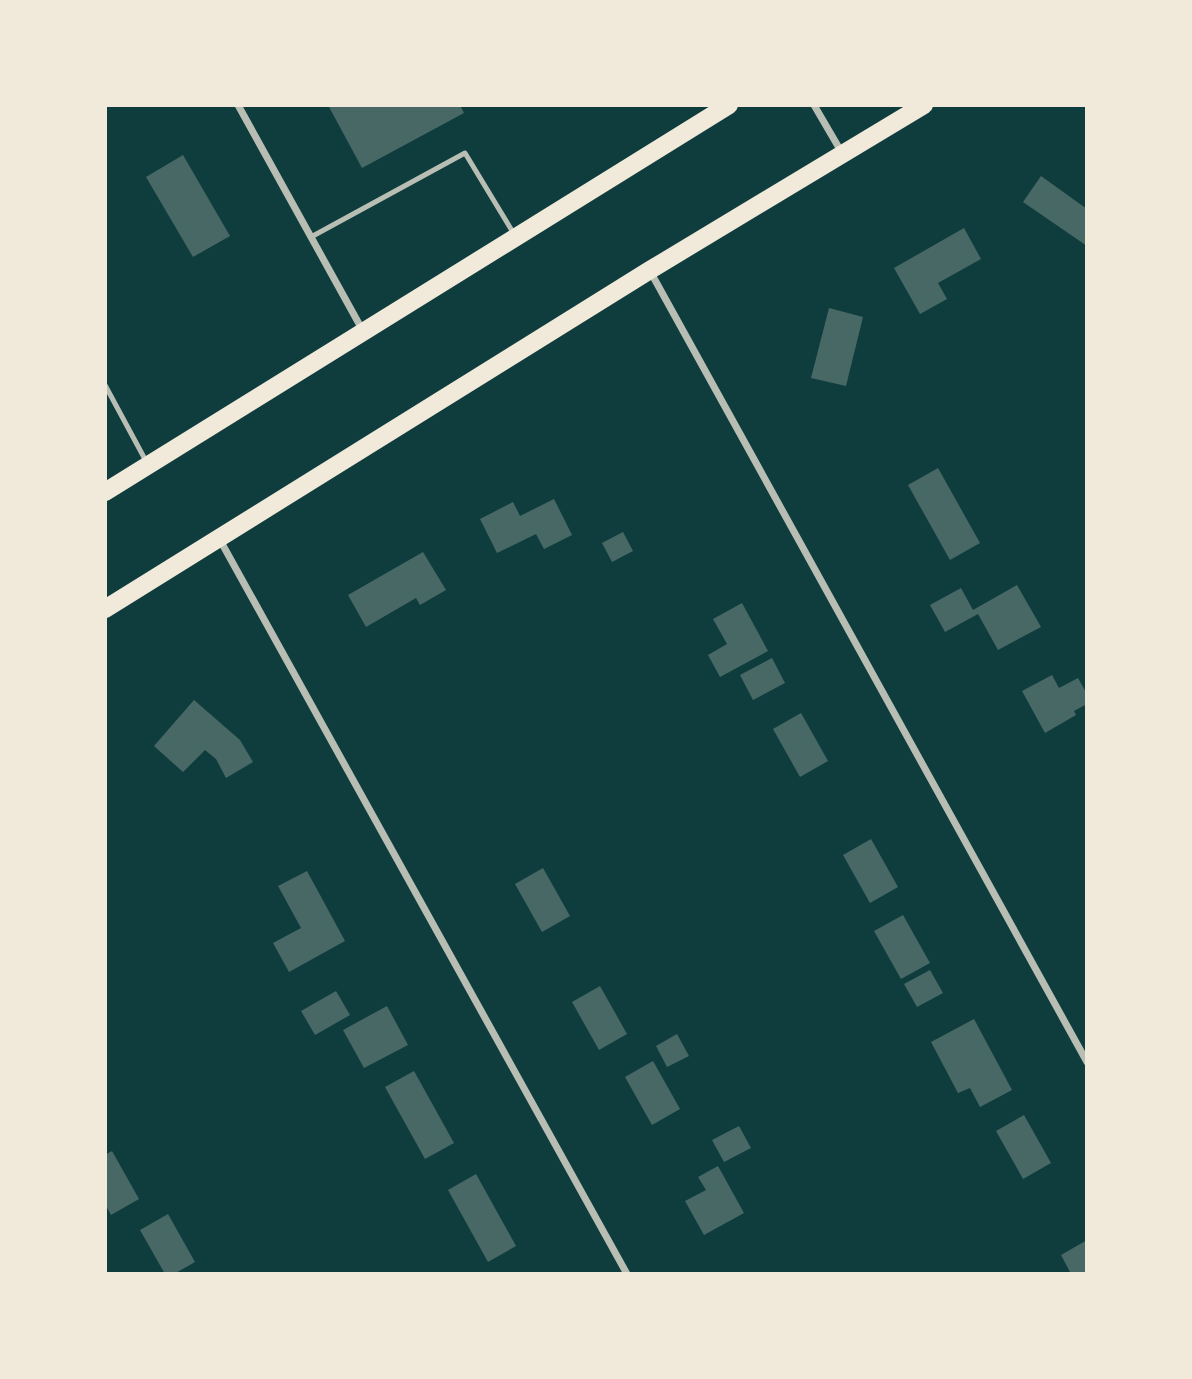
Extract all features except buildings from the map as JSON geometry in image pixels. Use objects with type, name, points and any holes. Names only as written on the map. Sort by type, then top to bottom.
[{"type":"main road","points":[[105,492],[729,105]]},
{"type":"main road","points":[[105,609],[220,540],[650,270],[924,105]]},
{"type":"street","points":[[238,105],[363,332]]},
{"type":"street","points":[[814,105],[843,154]]},
{"type":"street","points":[[650,270],[1087,1062]]},
{"type":"street","points":[[220,540],[626,1274]]},
{"type":"lane","points":[[311,237],[465,153],[516,237]]},
{"type":"lane","points":[[105,386],[148,466]]}]
